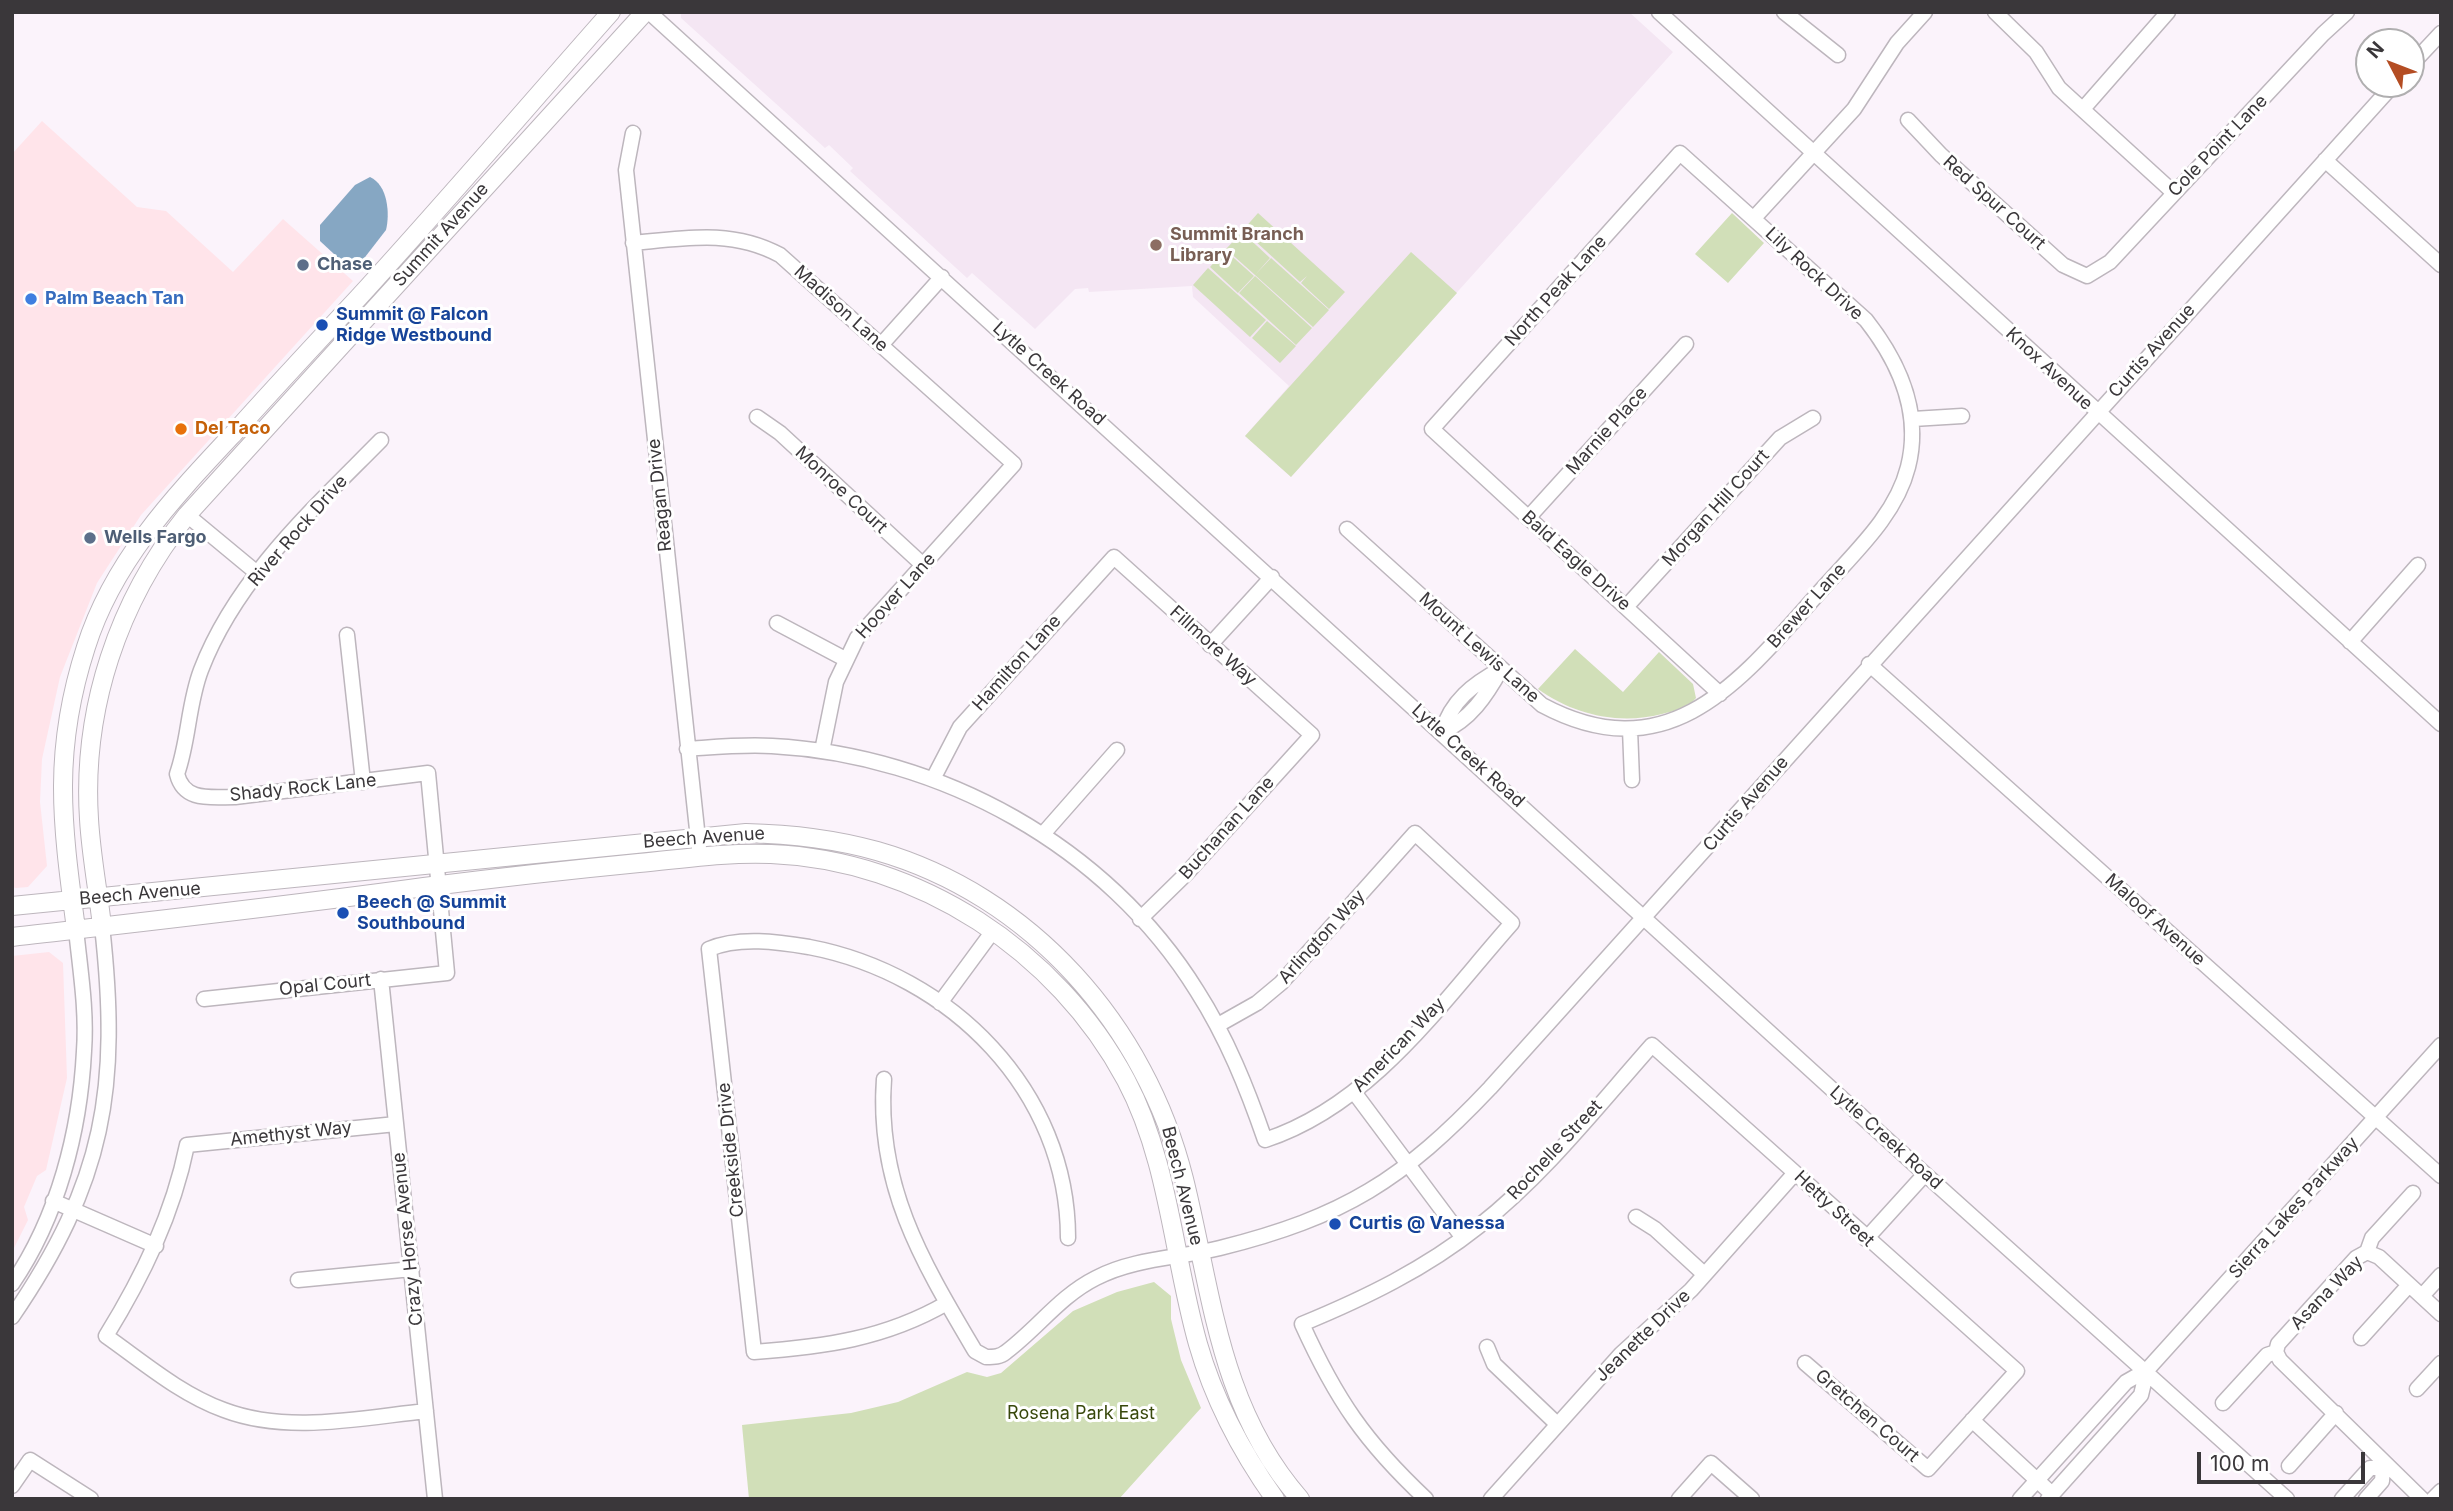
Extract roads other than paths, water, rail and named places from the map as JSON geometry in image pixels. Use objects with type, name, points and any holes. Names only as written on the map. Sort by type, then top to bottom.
[{"type":"main road","name":"Summit Avenue","points":[[76,929],[61,813],[68,717],[86,645],[100,610],[129,556],[179,492],[419,231],[611,12]]},
{"type":"main road","name":"Summit Avenue","points":[[102,926],[89,821],[91,737],[101,687],[130,606],[147,574],[187,515],[647,12]]},
{"type":"main road","name":"Beech Avenue","points":[[12,906],[439,864],[697,835],[790,834],[878,851],[925,868],[971,892],[1032,934],[1092,993],[1143,1069],[1175,1143],[1216,1330],[1228,1371],[1246,1413],[1272,1459],[1300,1499]]},
{"type":"main road","name":"Beech Avenue","points":[[12,937],[440,885],[699,857],[772,854],[872,872],[925,892],[993,931],[1056,985],[1089,1022],[1126,1080],[1155,1150],[1177,1256],[1212,1388],[1233,1433],[1275,1499]]},
{"type":"street","name":"Lytle Creek Road","points":[[647,12],[1646,917],[1925,1174],[2147,1370],[2287,1499]]},
{"type":"street","name":"Knox Avenue","points":[[1659,12],[1816,152],[2096,413],[2441,724]]},
{"type":"street","points":[[1784,12],[1838,55]]},
{"type":"street","points":[[1754,218],[1854,109],[1897,43],[1925,12]]},
{"type":"street","points":[[1995,12],[2036,52],[2059,88],[2174,193]]},
{"type":"street","points":[[2083,109],[2168,12]]},
{"type":"street","name":"Cole Point Lane","points":[[2087,276],[2096,274],[2110,262],[2323,34],[2347,12]]},
{"type":"street","points":[[2425,50],[2441,33]]},
{"type":"street","name":"Curtis Avenue","points":[[947,1303],[975,1351],[986,1357],[1005,1353],[1059,1303],[1099,1276],[1125,1267],[1275,1234],[1360,1198],[1409,1166],[1451,1130],[1646,917],[1869,664],[2381,98]]},
{"type":"street","name":"Red Spur Court","points":[[1908,120],[1935,149],[2063,265],[2087,276]]},
{"type":"street","name":"Reagan Drive","points":[[632,133],[626,170],[699,857]]},
{"type":"street","name":"Lily Rock Drive","points":[[1680,153],[1866,320],[1885,344],[1903,378],[1913,419]]},
{"type":"street","name":"North Peak Lane","points":[[1432,429],[1680,153]]},
{"type":"street","points":[[2325,160],[2441,265]]},
{"type":"street","name":"Madison Lane","points":[[634,243],[711,236],[739,239],[764,247],[797,268],[1014,464]]},
{"type":"street","points":[[881,345],[942,277]]},
{"type":"street","name":"Marnie Place","points":[[1528,518],[1686,344]]},
{"type":"street","points":[[1913,419],[1962,416]]},
{"type":"street","name":"Monroe Court","points":[[757,418],[780,433],[923,565]]},
{"type":"street","name":"Morgan Hill Court","points":[[1626,607],[1780,438],[1813,418]]},
{"type":"street","name":"Brewer Lane","points":[[1630,729],[1661,724],[1691,714],[1752,667],[1876,529],[1899,491],[1909,466],[1913,419]]},
{"type":"street","name":"Bald Eagle Drive","points":[[1432,429],[1720,694]]},
{"type":"street","name":"River Rock Drive","points":[[180,786],[177,774],[194,690],[230,612],[257,573],[319,502],[381,440]]},
{"type":"street","name":"Hoover Lane","points":[[822,751],[829,707],[845,659],[857,638],[1014,464]]},
{"type":"street","points":[[187,515],[257,573]]},
{"type":"street","name":"Mount Lewis Lane","points":[[1347,529],[1542,705],[1600,727],[1630,729]]},
{"type":"street","name":"Fillmore Way","points":[[1114,557],[1312,736]]},
{"type":"street","name":"Hamilton Lane","points":[[933,779],[960,727],[1114,557]]},
{"type":"street","points":[[2350,642],[2418,565]]},
{"type":"street","points":[[1210,645],[1272,577]]},
{"type":"street","points":[[777,623],[845,659]]},
{"type":"street","points":[[347,635],[363,782]]},
{"type":"street","name":"Maloof Avenue","points":[[1869,664],[2441,1176]]},
{"type":"street","points":[[1442,732],[1460,724],[1487,694],[1501,669]]},
{"type":"street","points":[[1630,729],[1632,780]]},
{"type":"street","name":"Buchanan Lane","points":[[1140,919],[1186,874],[1312,736]]},
{"type":"street","points":[[687,749],[742,745],[822,751],[898,768],[933,779],[989,803],[1043,834],[1103,881],[1185,971],[1217,1026]]},
{"type":"street","points":[[1043,834],[1117,750]]},
{"type":"street","name":"Shady Rock Lane","points":[[180,786],[190,794],[204,797],[235,797],[428,773],[439,864]]},
{"type":"street","name":"Arlington Way","points":[[1217,1026],[1257,1003],[1281,983],[1415,833],[1513,923]]},
{"type":"street","points":[[439,864],[440,885]]},
{"type":"street","name":"Opal Court","points":[[204,999],[447,973],[440,885]]},
{"type":"street","name":"American Way","points":[[1217,1026],[1246,1085],[1265,1140],[1301,1125],[1354,1092],[1391,1058],[1513,923]]},
{"type":"street","name":"Summit Avenue","points":[[12,1317],[35,1284],[74,1209],[93,1159],[104,1112],[110,1053],[102,926]]},
{"type":"street","name":"Summit Avenue","points":[[12,1283],[53,1201],[75,1126],[84,1050],[76,929]]},
{"type":"street","points":[[993,931],[940,1003],[982,1036],[998,1054],[1022,1085],[1044,1122],[1065,1185],[1068,1238]]},
{"type":"street","name":"Creekside Drive","points":[[940,1003],[885,971],[814,948],[761,942],[727,943],[709,949],[754,1352],[865,1338],[905,1324],[947,1303]]},
{"type":"street","name":"Crazy Horse Avenue","points":[[381,979],[435,1499]]},
{"type":"street","name":"Hetty Street","points":[[1652,1045],[1866,1239],[2017,1371],[1972,1420]]},
{"type":"street","name":"Rochelle Street","points":[[1426,1499],[1381,1455],[1351,1418],[1302,1324],[1389,1286],[1463,1238],[1521,1188],[1652,1045]]},
{"type":"street","name":"Sierra Lakes Parkway","points":[[2021,1499],[2126,1382],[2147,1370],[2441,1045]]},
{"type":"street","points":[[884,1079],[886,1138],[897,1197],[913,1242],[947,1303]]},
{"type":"street","points":[[1354,1092],[1463,1238]]},
{"type":"street","name":"Amethyst Way","points":[[156,1246],[181,1178],[187,1145],[396,1124]]},
{"type":"street","name":"Jeanette Drive","points":[[1491,1499],[1621,1353],[1704,1275],[1795,1173]]},
{"type":"street","points":[[1866,1239],[1925,1174]]},
{"type":"street","name":"Asana Way","points":[[2223,1403],[2267,1355],[2277,1348],[2356,1258],[2373,1254],[2372,1238],[2413,1192]]},
{"type":"street","points":[[53,1201],[156,1246],[106,1336],[183,1390],[242,1416],[310,1423],[426,1411]]},
{"type":"street","points":[[1636,1217],[1655,1229],[1704,1275]]},
{"type":"street","points":[[2373,1254],[2441,1314]]},
{"type":"street","points":[[298,1280],[412,1269]]},
{"type":"street","points":[[2421,1296],[2441,1275]]},
{"type":"street","points":[[2361,1338],[2409,1285]]},
{"type":"street","points":[[1487,1347],[1494,1364],[1558,1424]]},
{"type":"street","points":[[2277,1348],[2280,1360],[2336,1413],[2385,1466],[2423,1499]]},
{"type":"street","name":"Gretchen Court","points":[[1805,1363],[1928,1469],[1972,1420]]},
{"type":"street","points":[[2417,1389],[2441,1363]]},
{"type":"street","name":"Sierra Lakes Parkway","points":[[2050,1496],[2141,1395],[2147,1370]]},
{"type":"street","points":[[2289,1466],[2336,1413]]},
{"type":"street","points":[[1972,1420],[2037,1480],[2050,1496]]},
{"type":"street","points":[[12,1486],[30,1460],[91,1499]]},
{"type":"street","points":[[1679,1499],[1711,1463],[1752,1499]]},
{"type":"street","points":[[2342,1499],[2370,1468],[2385,1466]]},
{"type":"street","points":[[2366,1499],[2382,1481],[2385,1466]]},
{"type":"street","points":[[2433,1499],[2441,1490]]},
{"type":"water","points":[[370,177],[381,186],[384,193],[388,216],[386,230],[362,261],[348,267],[320,241],[320,225],[355,185]]},
{"type":"place","name":"Summit Branch Library","points":[[1156,245]]},
{"type":"place","name":"Chase","points":[[303,265]]},
{"type":"place","name":"Palm Beach Tan","points":[[31,299]]},
{"type":"place","name":"Summit @ Falcon Ridge Westbound","points":[[322,325]]},
{"type":"place","name":"Del Taco","points":[[181,429]]},
{"type":"place","name":"Wells Fargo","points":[[90,538]]},
{"type":"place","name":"Beech @ Summit Southbound","points":[[343,913]]},
{"type":"place","name":"Curtis @ Vanessa","points":[[1335,1224]]},
{"type":"park label","name":"Rosena Park East","points":[[1081,1414]]}]
